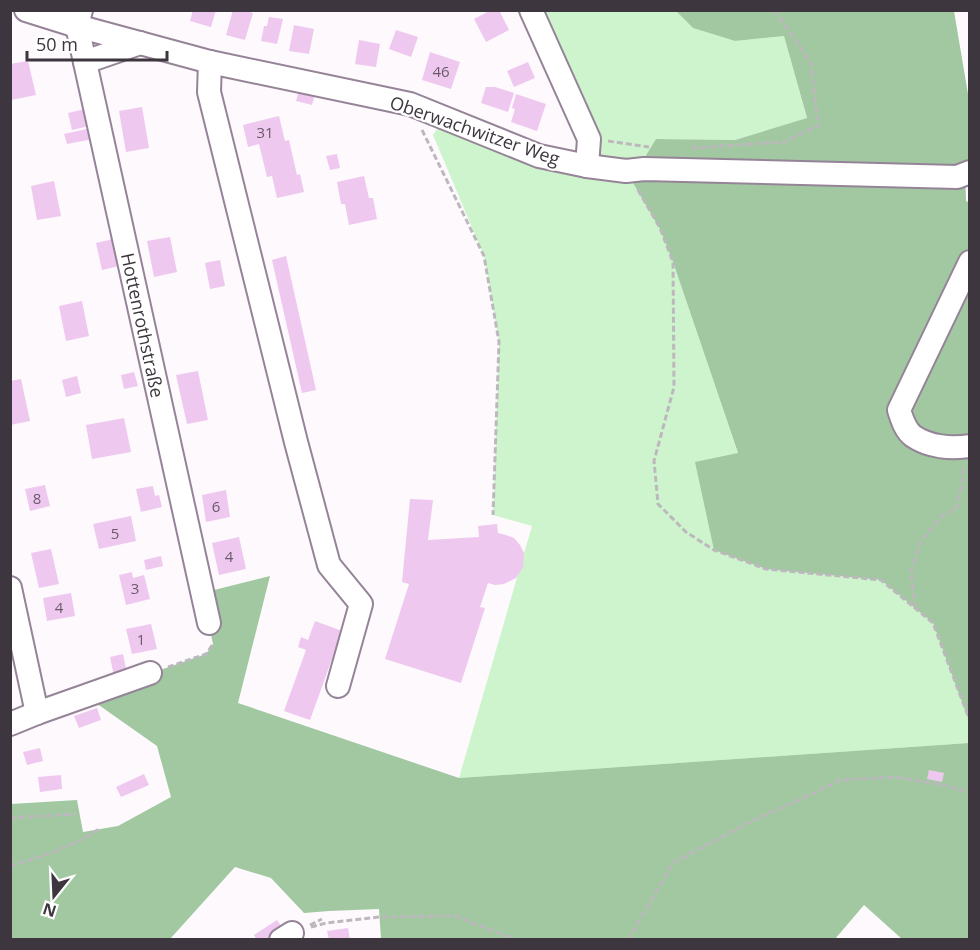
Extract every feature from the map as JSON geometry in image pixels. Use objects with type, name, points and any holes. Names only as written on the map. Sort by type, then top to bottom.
[{"type":"street","name":"Oberwachwitzer Weg","points":[[26,10],[79,18],[140,43],[210,62],[410,104],[539,156],[587,166],[626,171],[644,169],[957,177],[969,172]]},
{"type":"street","points":[[531,10],[589,139],[587,166]]},
{"type":"street","name":"Hottenrothstraße","points":[[79,18],[85,62],[211,634]]},
{"type":"street","points":[[85,62],[140,43]]},
{"type":"street","points":[[210,62],[209,92],[293,431],[329,565],[362,604],[338,686]]},
{"type":"street","points":[[969,262],[899,410],[906,428],[913,435],[933,445],[957,448],[969,446]]},
{"type":"street","points":[[10,588],[37,713]]},
{"type":"street","points":[[10,724],[150,673]]},
{"type":"path","points":[[691,148],[784,142],[818,126],[811,63],[775,11],[770,10]]},
{"type":"path","points":[[410,104],[484,256],[499,342],[492,514]]},
{"type":"path","points":[[589,139],[657,148]]},
{"type":"path","points":[[626,171],[660,228],[673,262],[674,387],[654,461],[658,504],[686,532],[714,550],[766,569],[881,580],[933,623],[969,721]]},
{"type":"path","points":[[915,608],[911,571],[921,542],[941,517],[956,509],[962,485],[963,468],[969,461]]},
{"type":"path","points":[[150,673],[206,654],[211,634]]},
{"type":"path","points":[[628,939],[673,863],[748,823],[840,780],[896,777],[969,792]]},
{"type":"path","points":[[10,818],[76,814]]},
{"type":"path","points":[[10,866],[47,855],[88,837],[99,829]]},
{"type":"path","points":[[292,934],[326,923],[379,917],[455,916],[518,939]]},
{"type":"green space","points":[[536,11],[676,11],[693,28],[735,41],[784,36],[807,119],[735,140],[657,139],[645,157],[626,171],[660,228],[673,262],[738,454],[767,569],[881,580],[933,623],[969,721],[969,743],[459,778],[532,526],[493,515],[499,342],[484,256],[433,135],[439,126],[563,174],[587,166]]},
{"type":"green space","points":[[676,11],[954,11],[970,106],[969,165],[965,169],[966,201],[970,203],[969,721],[933,623],[881,580],[766,569],[714,550],[695,462],[738,453],[660,229],[626,171],[645,157],[656,139],[735,140],[807,118],[784,36],[735,41],[693,28]]},
{"type":"green space","points":[[270,576],[238,703],[459,778],[969,743],[969,939],[902,939],[864,905],[835,939],[381,939],[379,909],[304,913],[271,878],[235,867],[170,939],[11,940],[11,804],[77,800],[83,832],[118,826],[171,797],[157,746],[86,696],[206,654],[213,644],[202,593]]},
{"type":"building","points":[[193,10],[216,10],[211,27],[190,21]]},
{"type":"building","points":[[233,10],[253,13],[245,40],[226,35]]},
{"type":"building","points":[[491,10],[499,10],[509,30],[486,42],[474,19]]},
{"type":"building","points":[[269,17],[283,19],[277,44],[261,41],[264,26],[267,26]]},
{"type":"building","points":[[294,25],[314,29],[309,54],[289,51]]},
{"type":"building","points":[[396,30],[418,37],[411,57],[389,49]]},
{"type":"building","points":[[359,40],[380,44],[376,67],[355,64]]},
{"type":"building","points":[[430,52],[460,62],[451,89],[422,80]]},
{"type":"building","points":[[28,61],[36,95],[11,100],[10,64]]},
{"type":"building","points":[[528,62],[535,78],[514,87],[507,71]]},
{"type":"building","points":[[486,87],[495,87],[514,93],[508,112],[481,103]]},
{"type":"building","points":[[299,90],[315,94],[312,105],[296,101]]},
{"type":"building","points":[[516,94],[546,104],[537,131],[511,122]]},
{"type":"building","points":[[142,107],[149,148],[126,152],[119,111]]},
{"type":"building","points":[[85,109],[89,126],[72,130],[68,113]]},
{"type":"building","points":[[279,116],[285,141],[289,140],[297,175],[300,174],[304,192],[277,198],[272,176],[267,177],[259,144],[248,147],[243,125]]},
{"type":"building","points":[[91,128],[93,139],[67,144],[64,134]]},
{"type":"building","points":[[337,154],[340,168],[330,170],[326,156]]},
{"type":"building","points":[[364,176],[369,198],[373,198],[377,219],[349,225],[345,204],[341,204],[337,182]]},
{"type":"building","points":[[54,181],[61,216],[37,220],[31,186]]},
{"type":"building","points":[[170,237],[177,272],[154,277],[147,241]]},
{"type":"building","points":[[113,239],[119,266],[102,270],[96,243]]},
{"type":"building","points":[[286,256],[316,390],[302,393],[272,260]]},
{"type":"building","points":[[220,260],[225,286],[210,289],[205,263]]},
{"type":"building","points":[[82,301],[89,336],[66,341],[59,306]]},
{"type":"building","points":[[198,371],[208,420],[187,424],[176,375]]},
{"type":"building","points":[[134,372],[138,386],[124,389],[121,375]]},
{"type":"building","points":[[77,376],[81,393],[66,397],[62,380]]},
{"type":"building","points":[[21,379],[30,421],[10,425],[10,381]]},
{"type":"building","points":[[124,418],[131,452],[92,459],[86,425]]},
{"type":"building","points":[[45,485],[50,506],[30,511],[25,489]]},
{"type":"building","points":[[153,486],[155,496],[159,495],[162,507],[141,512],[136,489]]},
{"type":"building","points":[[226,490],[230,517],[206,522],[202,495]]},
{"type":"building","points":[[410,499],[433,500],[428,540],[479,537],[478,526],[497,524],[498,533],[514,538],[524,553],[523,567],[516,578],[504,584],[488,583],[480,607],[485,608],[461,683],[385,659],[409,584],[402,582]]},
{"type":"building","points":[[131,516],[136,541],[99,549],[93,524]]},
{"type":"building","points":[[239,537],[246,569],[219,575],[212,543]]},
{"type":"building","points":[[51,549],[59,584],[39,588],[31,553]]},
{"type":"building","points":[[161,556],[163,566],[146,570],[144,560]]},
{"type":"building","points":[[132,572],[133,578],[144,575],[150,599],[126,605],[119,575]]},
{"type":"building","points":[[71,593],[75,616],[47,621],[43,598]]},
{"type":"building","points":[[315,621],[342,631],[310,720],[284,711],[306,650],[298,647],[301,637],[308,640]]},
{"type":"building","points":[[151,624],[157,649],[132,654],[126,629]]},
{"type":"building","points":[[123,654],[127,673],[114,676],[110,657]]},
{"type":"building","points":[[97,708],[101,720],[79,728],[74,716]]},
{"type":"building","points":[[40,748],[43,761],[27,765],[23,752]]},
{"type":"building","points":[[929,770],[944,773],[942,782],[927,779]]},
{"type":"building","points":[[144,774],[149,785],[121,797],[116,787]]},
{"type":"building","points":[[61,775],[62,789],[40,792],[38,777]]},
{"type":"building","points":[[277,920],[284,930],[266,940],[257,940],[254,935]]},
{"type":"building","points":[[348,928],[350,940],[329,940],[327,931]]}]
